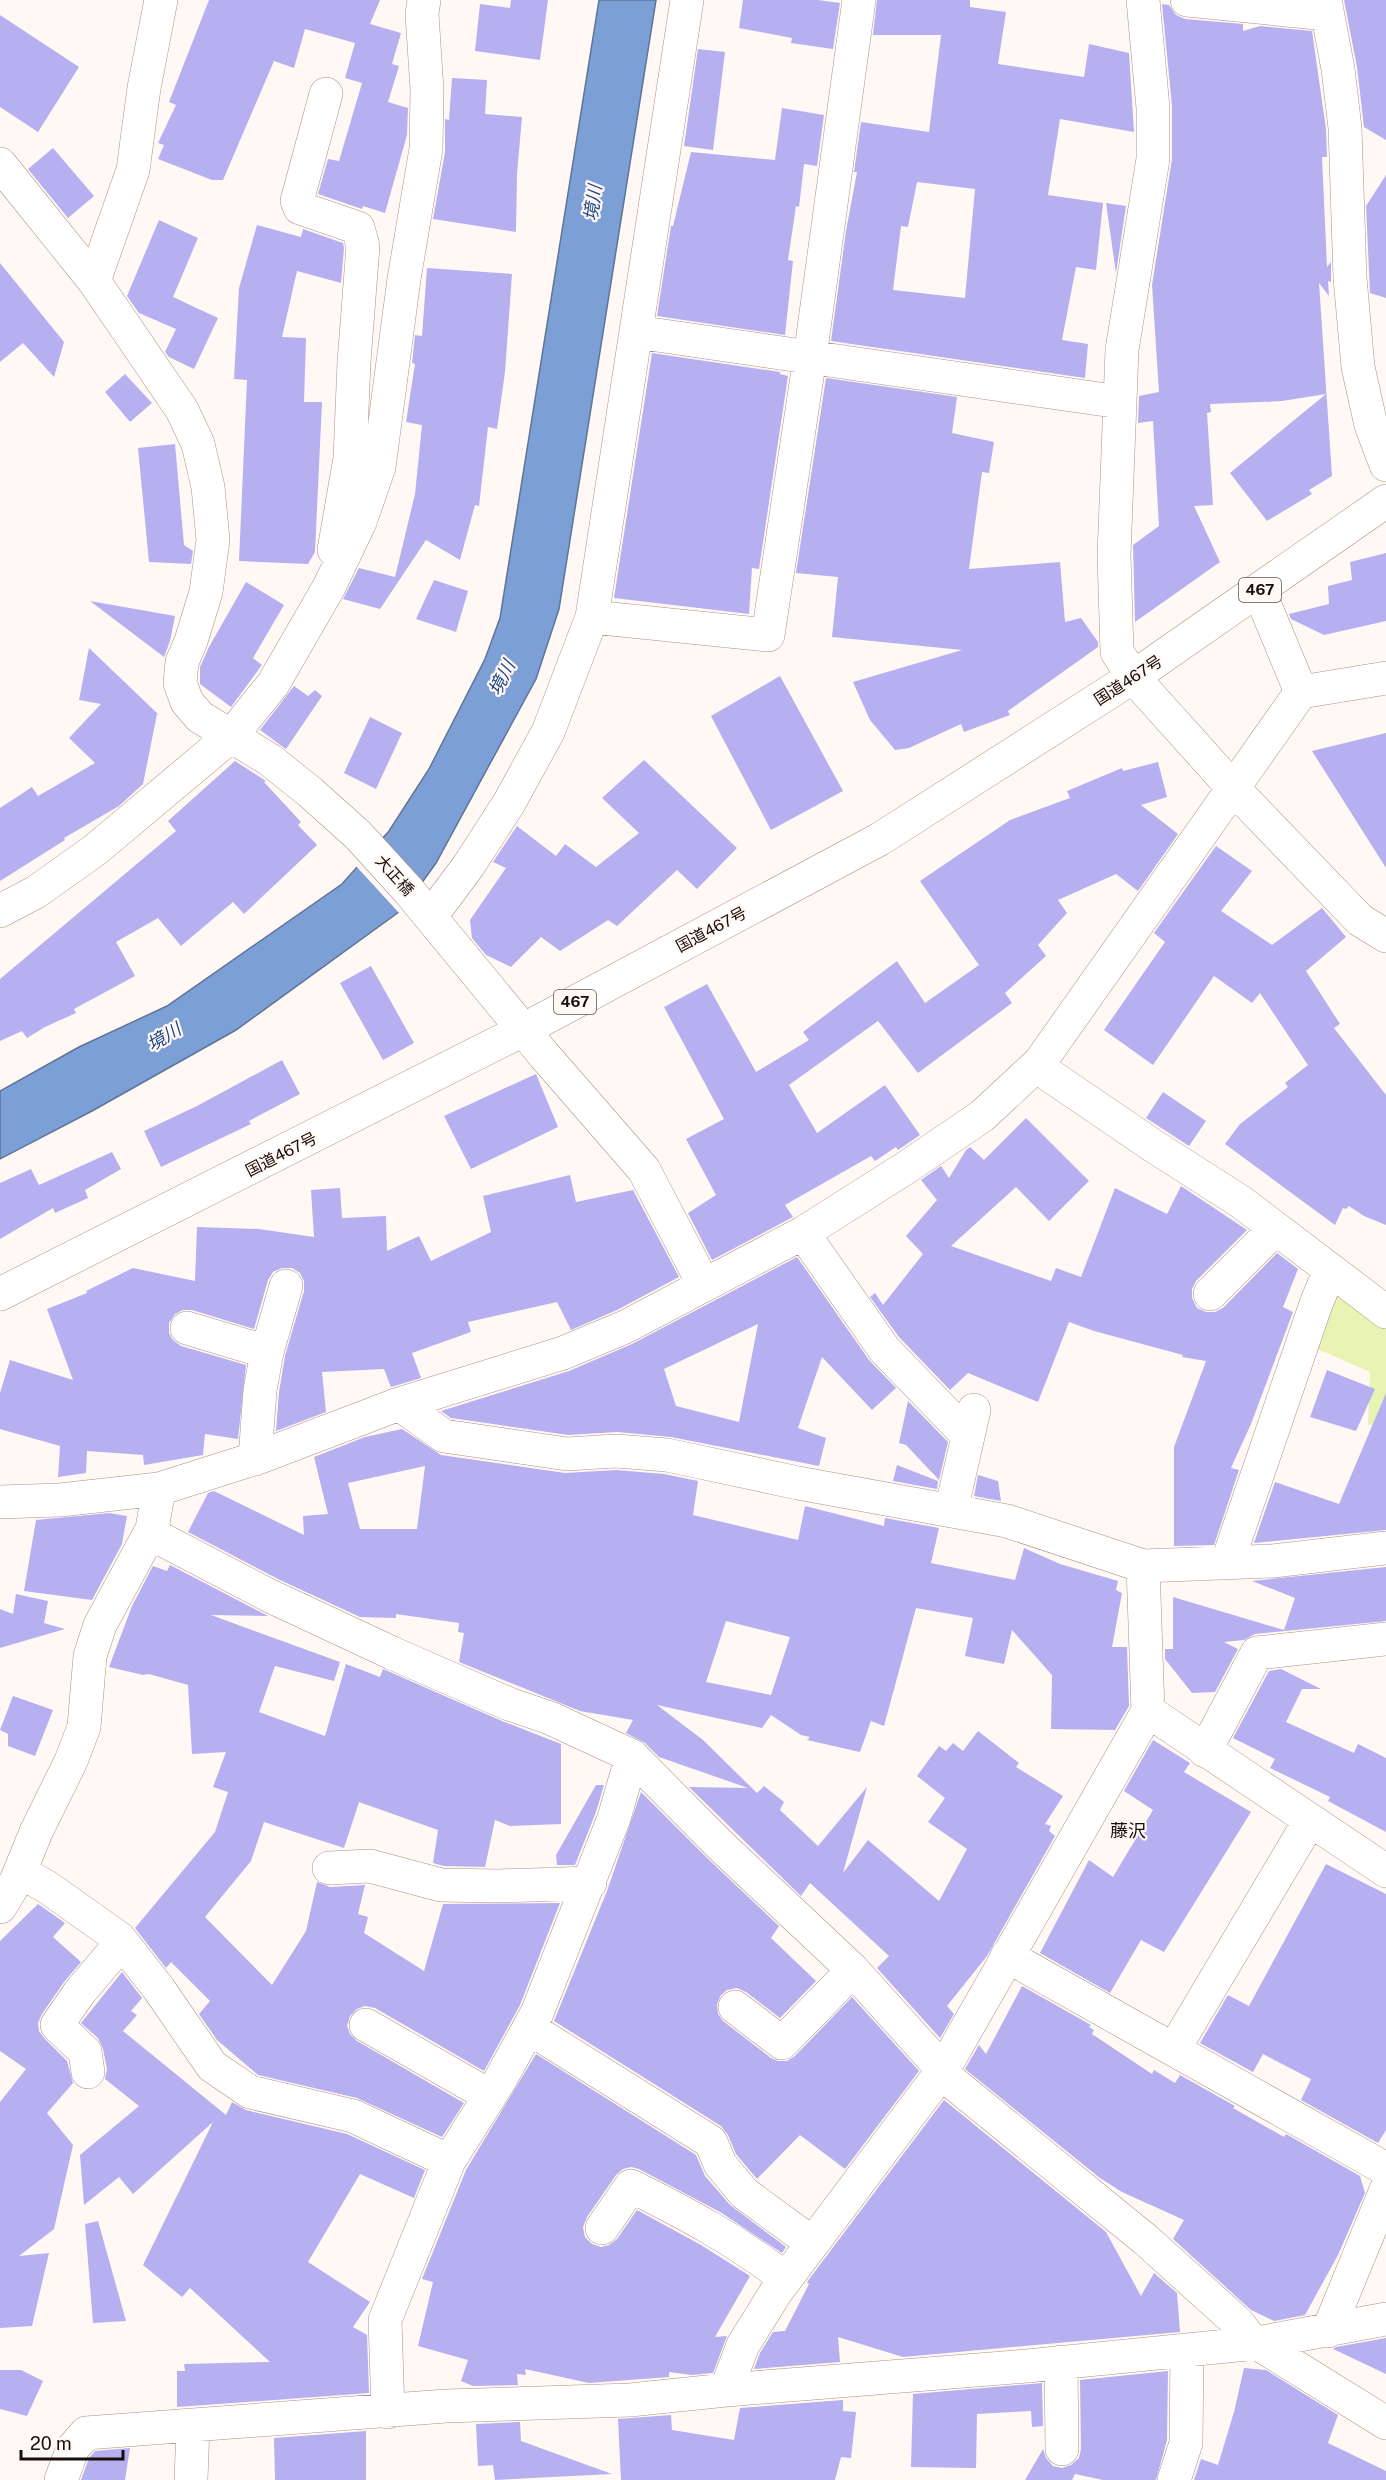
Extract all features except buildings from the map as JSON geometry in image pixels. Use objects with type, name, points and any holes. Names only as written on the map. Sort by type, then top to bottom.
[{"type":"main road","points":[[94,281],[133,170],[144,88],[161,0]]},
{"type":"main road","points":[[0,911],[36,892],[94,850],[232,735],[273,684],[329,587],[360,522],[379,467],[404,279],[426,149],[427,90],[422,14],[424,0]]},
{"type":"main road","points":[[431,916],[509,803],[548,732],[592,617],[687,0]]},
{"type":"main road","points":[[592,617],[768,635],[810,357],[859,0]]},
{"type":"main road","points":[[1143,0],[1153,108],[1153,159],[1122,350],[1114,555],[1117,652],[1133,677],[1232,787],[1360,920],[1386,936]]},
{"type":"main road","points":[[1186,0],[1326,7],[1338,69],[1345,128],[1350,278],[1358,367],[1371,426],[1386,465]]},
{"type":"main road","points":[[326,94],[297,201],[300,207],[358,228],[363,246],[354,363],[350,458],[329,587]]},
{"type":"main road","name":"大正橋","points":[[0,164],[94,281],[182,410],[198,444],[208,487],[213,540],[206,592],[182,662],[180,682],[187,702],[200,717],[270,760],[358,835],[431,916],[524,1030],[644,1170],[704,1286]]},
{"type":"main road","points":[[636,332],[1120,402]]},
{"type":"main road","name":"国道467号","points":[[0,1294],[524,1030],[880,839],[1133,677],[1386,501]]},
{"type":"main road","points":[[1259,591],[1301,692]]},
{"type":"main road","points":[[0,1502],[60,1500],[159,1489],[255,1459],[399,1404],[563,1353],[625,1327],[803,1233],[982,1116],[1036,1066],[1114,960],[1232,787],[1301,692],[1386,678]]},
{"type":"main road","points":[[1036,1066],[1142,1139],[1241,1202],[1330,1270],[1382,1301]]},
{"type":"main road","points":[[1210,1294],[1275,1229]]},
{"type":"main road","points":[[803,1233],[884,1349],[971,1423],[951,1511]]},
{"type":"main road","points":[[1227,1563],[1316,1304],[1330,1270]]},
{"type":"main road","points":[[255,1459],[260,1390],[267,1352],[286,1286]]},
{"type":"main road","points":[[188,1328],[267,1352]]},
{"type":"main road","points":[[399,1404],[444,1436],[567,1454],[616,1451],[666,1455],[798,1483],[1007,1521],[1143,1566],[1273,1561],[1386,1548]]},
{"type":"main road","points":[[0,1907],[14,1865],[71,1761],[84,1727],[90,1656],[100,1625],[152,1529],[159,1489]]},
{"type":"main road","points":[[152,1529],[159,1538],[270,1596],[392,1653],[509,1704],[550,1718],[632,1756],[719,1844],[853,1970],[942,2072],[1146,2240],[1238,2323],[1255,2343],[1386,2423]]},
{"type":"main road","points":[[726,2390],[743,2345],[786,2279],[942,2072],[1148,1711],[1143,1566]]},
{"type":"main road","points":[[1205,1751],[1257,1653],[1386,1639]]},
{"type":"main road","points":[[1148,1711],[1309,1822],[1386,1871]]},
{"type":"main road","points":[[388,2412],[385,2320],[449,2161],[529,2028],[590,1883],[614,1818],[632,1756]]},
{"type":"main road","points":[[1174,2049],[1309,1822]]},
{"type":"main road","points":[[14,1865],[85,1913],[122,1942],[159,1989],[212,2066],[250,2092],[353,2116],[449,2161]]},
{"type":"main road","points":[[329,1868],[369,1866],[441,1885],[590,1883]]},
{"type":"main road","points":[[88,2072],[85,2052],[57,2025],[79,1993],[122,1942]]},
{"type":"main road","points":[[1007,1956],[1386,2169]]},
{"type":"main road","points":[[735,2007],[782,2043],[853,1970]]},
{"type":"main road","points":[[366,2025],[490,2096]]},
{"type":"main road","points":[[529,2028],[711,2142],[720,2164],[744,2193],[812,2243]]},
{"type":"main road","points":[[602,2229],[631,2186],[678,2209],[740,2246],[786,2279]]},
{"type":"main road","points":[[1337,2329],[1386,2190]]},
{"type":"main road","points":[[61,2480],[74,2448],[86,2433],[446,2406],[630,2400],[1255,2343],[1386,2319]]},
{"type":"main road","points":[[1174,2480],[1186,2443],[1187,2350]]},
{"type":"main road","points":[[1061,2362],[1062,2449]]},
{"type":"main road","points":[[191,2480],[193,2426]]},
{"type":"green space","points":[[1334,1291],[1386,1329],[1386,1427],[1368,1425],[1370,1372],[1313,1347]]},
{"type":"water","name":"境川","points":[[599,0],[656,0],[559,609],[536,679],[436,863],[403,909],[236,1030],[92,1111],[0,1159],[0,1091],[79,1047],[167,1006],[342,884],[389,831],[429,769],[485,659],[500,618]]},
{"type":"pier","points":[[381,836],[425,884],[400,914],[355,865]]},
{"type":"district","name":"藤沢","points":[[1128,1831]]}]
